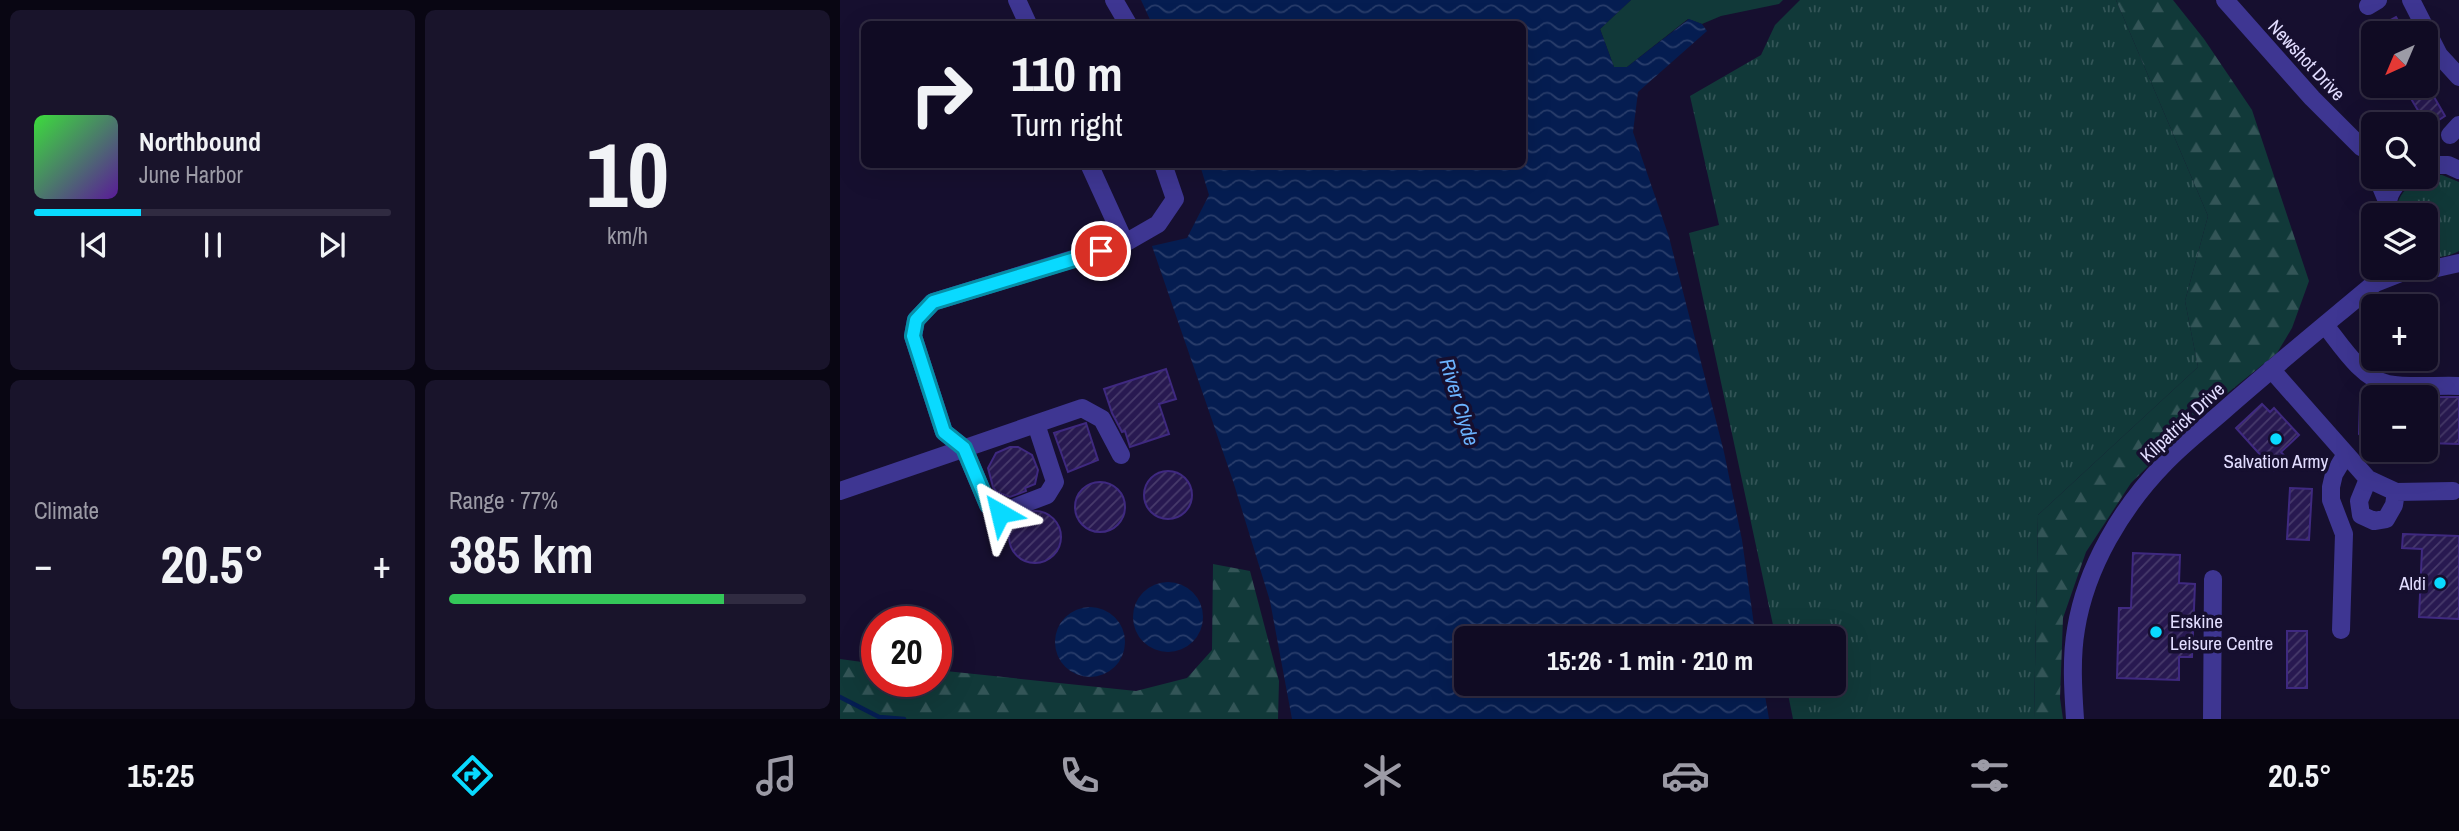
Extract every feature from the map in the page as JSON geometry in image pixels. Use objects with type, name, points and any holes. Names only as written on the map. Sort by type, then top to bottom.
[{"type":"street","points":[[1017,0],[1027,21]]},
{"type":"street","points":[[1114,0],[1126,21]]},
{"type":"street","name":"Newshot Drive","points":[[2225,0],[2282,66],[2361,144]]},
{"type":"street","points":[[2411,0],[2439,55],[2459,77]]},
{"type":"street","points":[[2438,163],[2459,159]]},
{"type":"street","points":[[2438,166],[2459,170]]},
{"type":"street","points":[[1091,168],[1125,243]]},
{"type":"street","points":[[1036,424],[1055,482],[1047,495],[1000,513],[988,505],[964,448],[944,432],[913,336],[916,320],[933,302],[1125,243],[1158,224],[1175,199],[1164,168]]},
{"type":"street","name":"Kilpatrick Drive","points":[[2438,266],[2459,264]]},
{"type":"street","name":"Kilpatrick Drive","points":[[2076,719],[2073,692],[2076,630],[2084,594],[2104,549],[2137,497],[2165,463],[2374,280]]},
{"type":"street","points":[[2325,325],[2364,371],[2388,384],[2459,386]]},
{"type":"street","points":[[2271,369],[2368,479],[2396,492],[2453,491]]},
{"type":"street","points":[[840,491],[1082,408],[1102,419],[1121,455]]},
{"type":"street","points":[[2341,630],[2344,534],[2330,500],[2334,474],[2346,454]]},
{"type":"street","points":[[2368,479],[2359,501],[2361,515],[2374,521],[2386,519],[2394,505],[2396,492]]},
{"type":"street","points":[[2212,719],[2213,579]]},
{"type":"green space","points":[[1631,0],[1783,0],[1779,4],[1721,16],[1702,24],[1688,19],[1627,67],[1614,67],[1600,29]]},
{"type":"green space","points":[[1800,0],[2116,0],[2208,216],[2185,301],[2198,367],[2038,515],[2034,719],[1793,719],[1788,696],[1846,696],[1846,626],[1773,626],[1689,233],[1719,225],[1690,96],[1761,55],[1775,25]]},
{"type":"green space","points":[[2116,0],[2173,0],[2204,39],[2252,110],[2309,281],[2292,328],[2277,353],[2198,417],[2131,483],[2086,552],[2063,618],[2060,698],[2063,719],[2034,719],[2038,515],[2198,367],[2185,301],[2208,216]]},
{"type":"green space","points":[[2438,175],[2459,182],[2459,251],[2438,257],[2438,203],[2397,203],[2405,190],[2438,189]]},
{"type":"green space","points":[[1213,564],[1250,571],[1279,681],[1278,719],[840,719],[840,659],[861,662],[861,697],[952,697],[952,672],[1136,691],[1187,678],[1212,650]]},
{"type":"water","name":"River Clyde","points":[[1141,0],[1631,0],[1600,29],[1614,67],[1627,67],[1689,19],[1702,24],[1707,31],[1638,92],[1633,132],[1669,237],[1724,452],[1742,540],[1754,626],[1454,626],[1454,696],[1765,696],[1769,719],[1292,719],[1270,601],[1233,481],[1152,246],[1187,238],[1209,195],[1201,168],[1526,168],[1526,21],[1151,21]]},
{"type":"water","points":[[1175,582],[1188,588],[1197,597],[1201,603],[1201,631],[1193,642],[1182,650],[1161,652],[1143,642],[1135,631],[1133,610],[1143,592],[1154,584]]},
{"type":"water","points":[[1097,607],[1110,613],[1119,622],[1123,628],[1123,656],[1115,667],[1104,675],[1083,677],[1065,667],[1057,656],[1055,635],[1065,617],[1076,609]]},
{"type":"building","points":[[2411,98],[2435,98],[2445,116],[2438,121],[2438,112],[2419,112]]},
{"type":"building","points":[[1166,369],[1176,399],[1159,404],[1169,434],[1130,447],[1125,431],[1122,432],[1112,413],[1104,389]]},
{"type":"building","points":[[2438,397],[2459,397],[2459,444],[2438,443]]},
{"type":"building","points":[[2361,399],[2361,436],[2359,434]]},
{"type":"building","points":[[2262,404],[2270,412],[2274,408],[2299,435],[2281,452],[2286,458],[2274,470],[2236,428]]},
{"type":"building","points":[[1086,423],[1098,460],[1068,472],[1054,433]]},
{"type":"building","points":[[1010,447],[1018,447],[1032,455],[1038,470],[1035,484],[1010,497],[997,492],[993,487],[988,468],[996,453]]},
{"type":"building","points":[[1168,471],[1177,472],[1185,478],[1191,486],[1191,504],[1185,512],[1177,518],[1168,519],[1159,518],[1151,512],[1145,504],[1144,495],[1145,486],[1151,478],[1159,472]]},
{"type":"building","points":[[1100,482],[1117,490],[1125,507],[1117,524],[1100,532],[1083,524],[1075,507],[1083,490]]},
{"type":"building","points":[[2290,488],[2312,489],[2309,540],[2287,539]]},
{"type":"building","points":[[1035,511],[1045,513],[1053,519],[1059,527],[1059,547],[1053,555],[1045,561],[1035,563],[1025,561],[1017,555],[1011,547],[1009,537],[1011,527],[1017,519],[1025,513]]},
{"type":"building","name":"Aldi","points":[[2403,534],[2459,536],[2459,619],[2419,617],[2422,549],[2402,548]]},
{"type":"building","name":"Erskine Leisure Centre","points":[[2133,553],[2180,555],[2179,583],[2195,584],[2192,657],[2179,657],[2179,680],[2117,678],[2119,608],[2131,608]]},
{"type":"building","points":[[2287,631],[2307,631],[2307,688],[2287,688]]},
{"type":"waterway","points":[[840,697],[879,717],[904,719]]},
{"type":"place","name":"Salvation Army","points":[[2276,439]]},
{"type":"place","name":"Aldi","points":[[2440,583]]},
{"type":"place","name":"Erskine Leisure Centre","points":[[2156,632]]},
{"type":"route","points":[[1000,513],[988,505],[964,448],[944,432],[913,336],[916,320],[933,302],[1101,251]]}]
